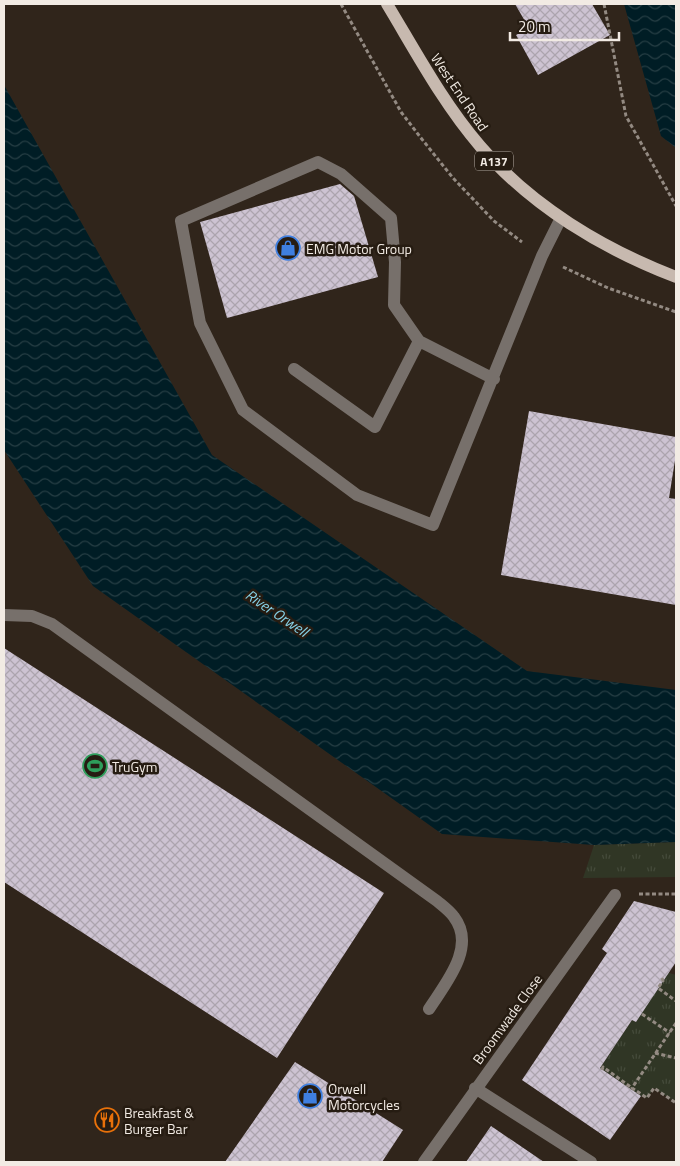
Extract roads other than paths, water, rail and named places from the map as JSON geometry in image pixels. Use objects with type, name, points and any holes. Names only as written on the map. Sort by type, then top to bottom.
[{"type":"main road","name":"West End Road","points":[[387,4],[440,92],[480,146],[518,184],[561,218],[604,244],[676,277]]},
{"type":"street","points":[[494,379],[419,341],[394,305],[395,262],[391,218],[341,174],[318,162],[181,221],[200,323],[243,410],[357,495],[433,525],[494,379],[542,256],[561,218]]},
{"type":"street","points":[[294,368],[375,427],[419,341]]},
{"type":"street","points":[[4,615],[32,616],[52,624],[437,901],[454,917],[459,926],[462,936],[461,951],[455,968],[428,1009]]},
{"type":"street","name":"Broomwade Close","points":[[424,1162],[475,1088],[615,895]]},
{"type":"street","points":[[475,1088],[591,1162]]},
{"type":"water","points":[[624,4],[676,4],[676,148],[661,136]]},
{"type":"water","name":"River Orwell","points":[[4,85],[212,455],[527,671],[676,690],[676,842],[594,845],[442,834],[93,586],[4,450]]},
{"type":"place","name":"EMG Motor Group","points":[[288,248]]},
{"type":"place","name":"TruGym","points":[[95,766]]},
{"type":"place","name":"Orwell Motorcycles","points":[[310,1096]]},
{"type":"place","name":"Breakfast & Burger Bar","points":[[107,1120]]}]
